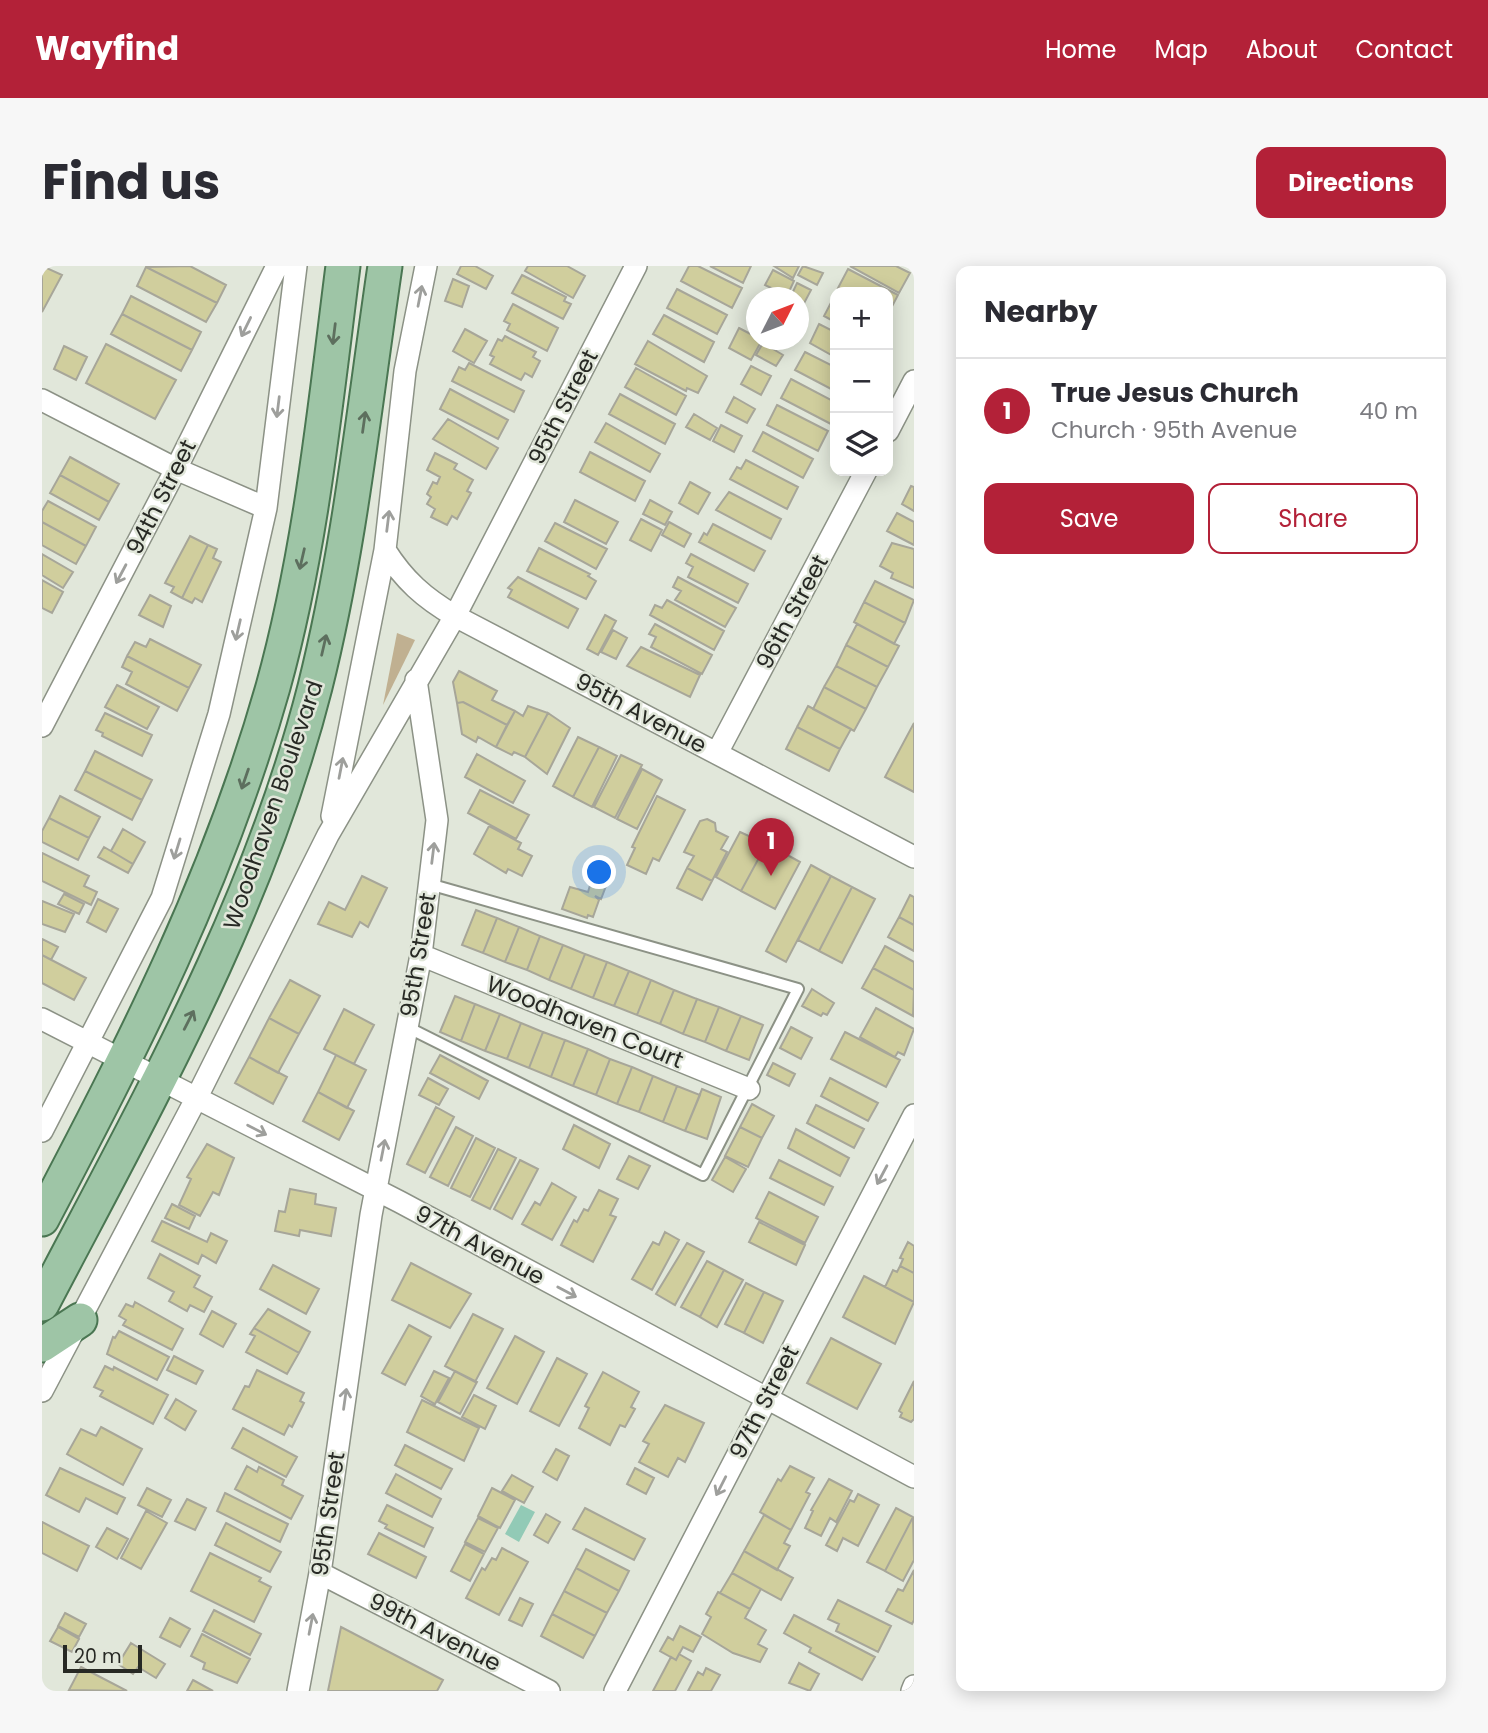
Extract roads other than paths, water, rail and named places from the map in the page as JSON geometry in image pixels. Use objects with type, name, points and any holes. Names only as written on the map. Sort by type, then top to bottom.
[{"type":"main road","name":"Woodhaven Boulevard","points":[[42,1219],[124,1063],[173,962],[212,871],[249,767],[274,684],[309,526],[343,266]]},
{"type":"main road","name":"Woodhaven Boulevard","points":[[42,1304],[207,985],[252,877],[295,757],[345,557],[385,266]]},
{"type":"main road","points":[[42,1345],[79,1320]]},
{"type":"street","name":"94th Street","points":[[42,726],[277,266]]},
{"type":"street","points":[[42,1131],[162,898],[219,714],[266,508],[296,266]]},
{"type":"street","name":"Woodhaven Boulevard","points":[[328,835],[385,550],[405,371],[426,266]]},
{"type":"street","name":"95th Street","points":[[298,1691],[320,1573],[376,1189],[421,955],[437,820],[416,680],[455,616],[636,266]]},
{"type":"street","points":[[893,421],[914,381]]},
{"type":"street","points":[[42,400],[176,468],[266,508]]},
{"type":"street","name":"96th Street","points":[[717,753],[863,476]]},
{"type":"street","name":"95th Avenue","points":[[385,550],[399,572],[424,598],[455,616],[914,857]]},
{"type":"street","name":"Woodhaven Boulevard","points":[[42,1391],[196,1099],[328,835],[416,680]]},
{"type":"street","name":"Woodhaven Court","points":[[421,955],[749,1089]]},
{"type":"street","name":"97th Avenue","points":[[42,1019],[158,1081],[376,1189],[914,1477]]},
{"type":"street","name":"97th Street","points":[[615,1691],[914,1115]]},
{"type":"street","name":"99th Avenue","points":[[320,1573],[549,1691]]},
{"type":"street","points":[[912,1691],[914,1686]]},
{"type":"lane","points":[[407,1027],[703,1175],[798,989],[429,884]]},
{"type":"place","name":"True Jesus Church","points":[[771,876]]}]
